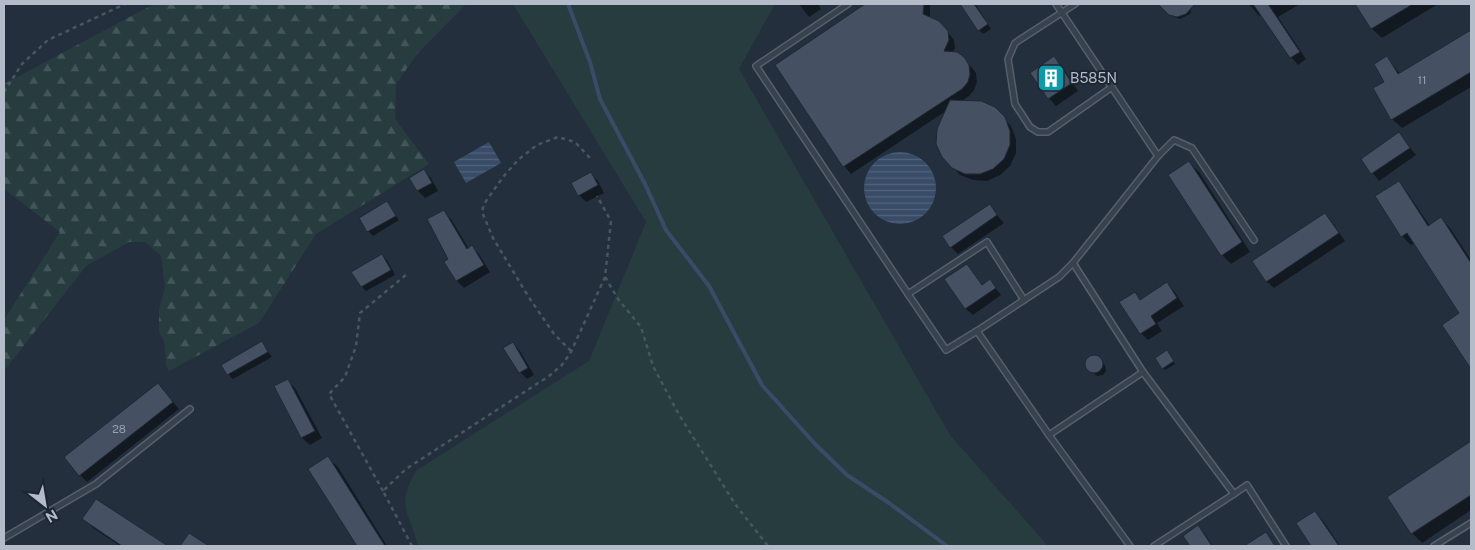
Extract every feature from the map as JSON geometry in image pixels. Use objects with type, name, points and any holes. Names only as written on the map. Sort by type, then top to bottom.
[{"type":"lane","points":[[848,4],[756,66],[946,350],[1059,276],[1073,262],[1158,156],[1174,140],[1192,148],[1254,240]]},
{"type":"lane","points":[[1056,4],[1158,156]]},
{"type":"lane","points":[[1075,4],[1016,43],[1008,58],[1015,104],[1030,127],[1038,132],[1048,132],[1112,88]]},
{"type":"lane","points":[[908,294],[986,242],[1024,300]]},
{"type":"lane","points":[[1073,262],[1144,372],[1234,494]]},
{"type":"lane","points":[[977,331],[1049,435],[1130,546]]},
{"type":"lane","points":[[1049,435],[1144,372]]},
{"type":"lane","points":[[4,538],[96,484],[190,409]]},
{"type":"lane","points":[[1154,546],[1247,485],[1286,546]]},
{"type":"lane","points":[[1434,546],[1471,523]]},
{"type":"path","points":[[4,92],[22,64],[48,40],[125,4]]},
{"type":"path","points":[[571,352],[554,334],[528,296],[493,238],[482,212],[484,204],[503,177],[518,160],[537,145],[558,137],[575,142],[591,159]]},
{"type":"path","points":[[383,491],[406,469],[549,376],[571,352],[605,277],[611,221],[597,196]]},
{"type":"path","points":[[407,274],[360,314],[356,346],[345,377],[329,394],[412,546]]},
{"type":"path","points":[[605,277],[618,299],[641,327],[652,366],[678,413],[735,504],[768,546]]},
{"type":"green space","points":[[154,4],[466,4],[417,54],[396,84],[395,119],[429,164],[316,234],[259,323],[169,371],[166,365],[164,341],[159,332],[159,310],[165,287],[161,256],[145,242],[129,242],[86,266],[4,371],[4,320],[60,232],[4,189],[4,84]]},
{"type":"green space","points":[[513,4],[775,4],[739,69],[950,435],[1048,546],[418,546],[405,500],[410,482],[417,470],[589,361],[646,222]]},
{"type":"water","points":[[489,142],[501,163],[466,183],[454,162]]},
{"type":"water","points":[[893,152],[907,152],[926,162],[936,181],[936,195],[926,214],[907,224],[893,224],[874,214],[864,195],[864,181],[874,162]]},
{"type":"building","points":[[865,4],[924,4],[923,14],[939,21],[948,31],[949,40],[944,51],[957,52],[964,57],[969,65],[970,74],[968,82],[962,89],[843,167],[775,65]]},
{"type":"building","points":[[960,4],[974,4],[988,24],[978,31]]},
{"type":"building","points":[[1158,4],[1195,4],[1186,14],[1177,17],[1169,15]]},
{"type":"building","points":[[1253,4],[1268,4],[1300,52],[1290,58]]},
{"type":"building","points":[[1355,4],[1413,4],[1371,29]]},
{"type":"building","points":[[1471,30],[1471,72],[1391,120],[1373,88],[1384,82],[1374,64],[1387,56],[1398,74]]},
{"type":"building","name":"B585N","points":[[1054,56],[1072,83],[1048,99],[1030,73]]},
{"type":"building","points":[[950,100],[981,101],[995,107],[1005,117],[1010,131],[1010,145],[1004,159],[993,169],[980,174],[965,174],[952,168],[942,157],[936,144],[937,129]]},
{"type":"building","points":[[1399,132],[1410,148],[1371,174],[1361,159]]},
{"type":"building","points":[[1189,161],[1242,242],[1221,256],[1168,175]]},
{"type":"building","points":[[424,169],[432,183],[417,191],[409,178]]},
{"type":"building","points":[[591,172],[598,185],[578,196],[571,183]]},
{"type":"building","points":[[1399,181],[1428,226],[1441,217],[1471,263],[1471,369],[1442,325],[1459,313],[1407,233],[1401,237],[1375,196]]},
{"type":"building","points":[[387,201],[396,216],[367,232],[359,218]]},
{"type":"building","points":[[990,204],[997,215],[950,248],[942,236]]},
{"type":"building","points":[[444,210],[467,249],[472,245],[484,265],[456,281],[444,262],[448,259],[427,219]]},
{"type":"building","points":[[1325,213],[1339,233],[1266,282],[1252,261]]},
{"type":"building","points":[[382,254],[391,270],[361,287],[351,272]]},
{"type":"building","points":[[967,264],[982,285],[990,279],[996,288],[965,309],[944,279]]},
{"type":"building","points":[[1167,282],[1177,298],[1151,316],[1156,324],[1140,334],[1119,302],[1135,292],[1140,300]]},
{"type":"building","points":[[262,341],[268,352],[227,375],[221,365]]},
{"type":"building","points":[[513,342],[528,368],[519,373],[503,348]]},
{"type":"building","points":[[1167,350],[1174,361],[1162,369],[1155,358]]},
{"type":"building","points":[[1094,355],[1100,358],[1103,364],[1100,370],[1094,373],[1088,370],[1085,364],[1088,358]]},
{"type":"building","points":[[288,379],[315,431],[301,438],[274,386]]},
{"type":"building","points":[[158,383],[173,402],[79,476],[64,457]]},
{"type":"building","points":[[1471,441],[1471,495],[1411,534],[1387,497]]},
{"type":"building","points":[[328,456],[385,546],[357,546],[308,469]]},
{"type":"building","points":[[96,499],[168,546],[122,546],[82,519]]},
{"type":"building","points":[[1315,511],[1339,546],[1311,546],[1296,523]]},
{"type":"building","points":[[1198,525],[1212,546],[1190,546],[1183,536]]},
{"type":"building","points":[[1266,532],[1275,546],[1244,546]]},
{"type":"building","points":[[189,533],[209,546],[180,546]]},
{"type":"waterway","points":[[568,4],[590,62],[600,99],[645,184],[666,230],[709,286],[762,385],[815,444],[847,475],[947,546]]},
{"type":"place","name":"B585N","points":[[1051,78]]}]
